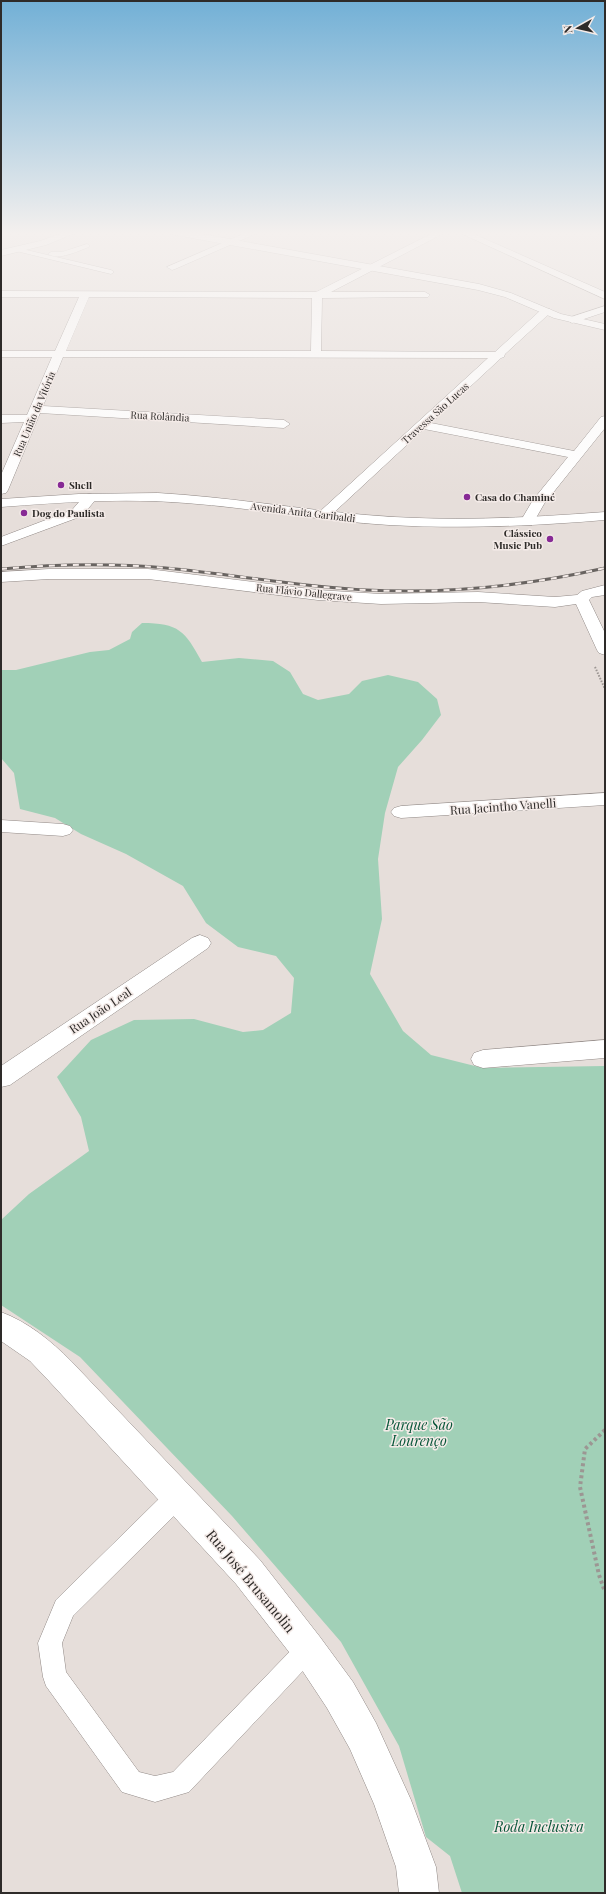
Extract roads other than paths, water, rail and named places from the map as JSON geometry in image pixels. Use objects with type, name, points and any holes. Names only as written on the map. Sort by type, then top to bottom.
[{"type":"street","name":"Rua União da Vitória","points":[[1,490],[74,319]]},
{"type":"street","points":[[316,355],[317,319]]},
{"type":"street","name":"Travessa São Lucas","points":[[323,514],[500,355],[537,319]]},
{"type":"street","points":[[572,320],[605,327]]},
{"type":"street","points":[[1,354],[500,355]]},
{"type":"street","name":"Rua Rolândia","points":[[1,419],[34,414],[284,424]]},
{"type":"street","points":[[527,522],[538,503],[605,420]]},
{"type":"street","points":[[422,425],[577,455]]},
{"type":"street","points":[[1,542],[77,513],[90,498]]},
{"type":"street","name":"Avenida Anita Garibaldi","points":[[1,503],[90,498],[209,500],[323,514],[423,523],[527,522],[605,516]]},
{"type":"street","name":"Rua Flávio Dallegrave","points":[[1,577],[57,574],[142,574],[350,597],[413,599],[497,597],[555,602],[581,600],[587,594],[605,590]]},
{"type":"street","points":[[581,600],[605,650]]},
{"type":"street","name":"Rua Jacintho Vanelli","points":[[400,812],[605,799]]},
{"type":"street","points":[[1,826],[63,830]]},
{"type":"street","name":"Rua João Leal","points":[[1,1078],[200,943]]},
{"type":"street","points":[[483,1059],[605,1049]]},
{"type":"street","name":"Rua José Brusamolin","points":[[1,1325],[13,1331],[45,1356],[178,1496],[248,1572],[308,1649],[340,1696],[362,1736],[392,1800],[416,1867],[419,1893]]},
{"type":"lane","points":[[178,1496],[64,1608],[50,1643],[54,1677],[130,1783],[155,1789],[180,1783],[308,1649]]},
{"type":"railway","points":[[1,569],[84,565],[145,566],[316,586],[366,590],[426,591],[456,590],[516,584],[546,580],[605,568]]},
{"type":"place","name":"Shell","points":[[61,485]]},
{"type":"place","name":"Casa do Chaminé","points":[[467,497]]},
{"type":"place","name":"Dog do Paulista","points":[[24,513]]},
{"type":"place","name":"Clássico Music Pub","points":[[550,539]]},
{"type":"park label","name":"Parque São Lourenço","points":[[419,1432]]},
{"type":"park label","name":"Roda Inclusiva","points":[[539,1826]]}]
